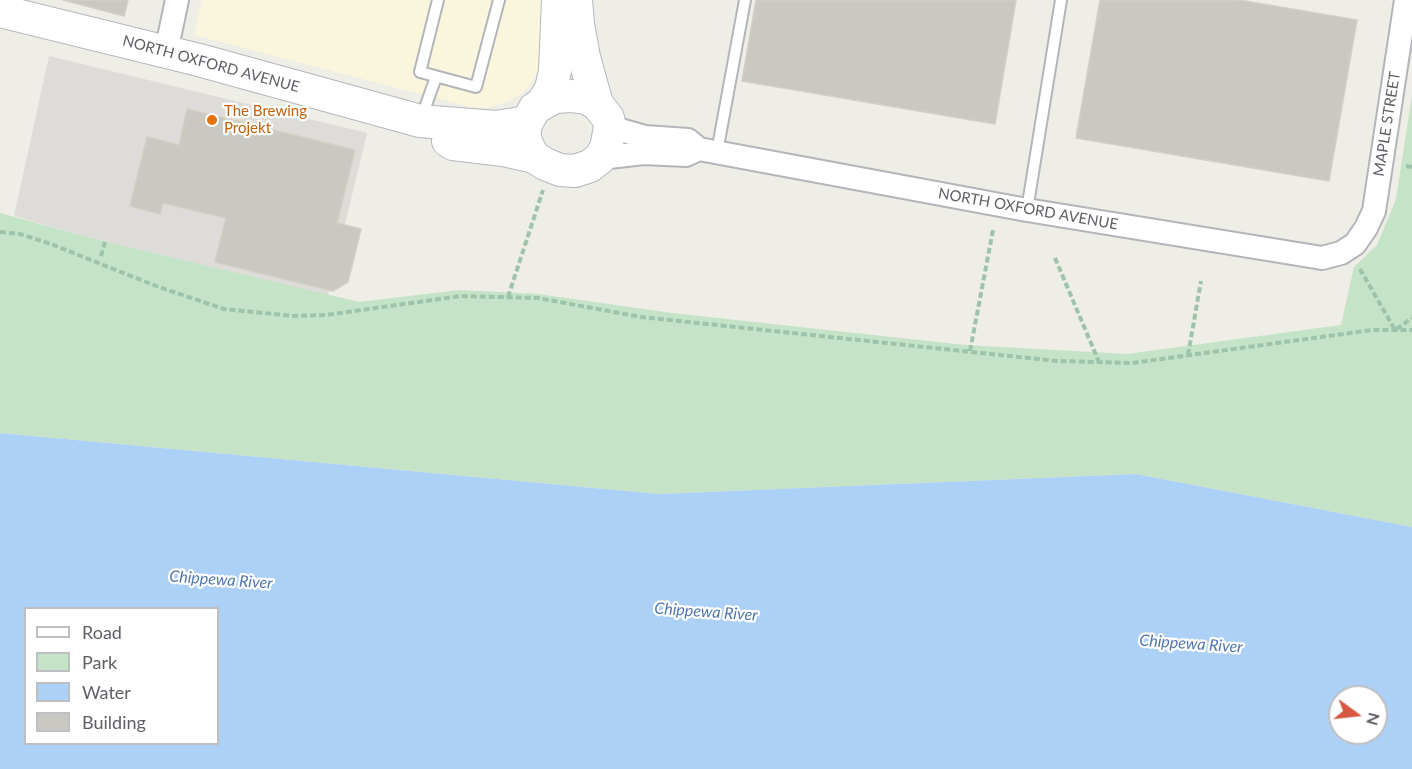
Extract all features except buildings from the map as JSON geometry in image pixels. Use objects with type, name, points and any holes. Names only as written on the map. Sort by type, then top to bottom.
[{"type":"street","points":[[166,52],[177,0]]},
{"type":"street","points":[[558,0],[555,71],[551,89],[524,133],[526,145],[534,157],[560,170],[575,171],[591,166],[606,148],[603,116],[584,57],[576,0]]},
{"type":"street","name":"MAPLE STREET","points":[[1355,244],[1374,211],[1406,0]]},
{"type":"street","name":"NORTH OXFORD AVENUE","points":[[0,11],[166,52],[420,122],[496,127],[535,112]]},
{"type":"street","points":[[535,112],[555,97],[571,96],[586,98],[603,116]]},
{"type":"street","name":"NORTH OXFORD AVENUE","points":[[603,116],[645,137],[688,140],[708,151],[1027,210],[1322,258],[1341,253],[1355,244]]},
{"type":"street","name":"NORTH OXFORD AVENUE","points":[[420,122],[453,144],[503,150],[534,157]]},
{"type":"street","name":"NORTH OXFORD AVENUE","points":[[600,158],[644,153],[687,155],[708,151]]},
{"type":"lane","points":[[438,0],[420,72],[476,87],[499,0]]},
{"type":"lane","points":[[708,151],[745,0]]},
{"type":"lane","points":[[1027,210],[1061,0]]},
{"type":"lane","points":[[420,122],[436,77]]},
{"type":"path","points":[[1406,166],[1412,167]]},
{"type":"path","points":[[508,297],[545,186]]},
{"type":"path","points":[[970,351],[993,230]]},
{"type":"path","points":[[0,232],[20,234],[51,244],[191,299],[224,309],[259,314],[326,315],[461,296],[538,298],[641,317],[1057,361],[1132,363],[1372,330],[1412,330]]},
{"type":"path","points":[[101,256],[105,242]]},
{"type":"path","points":[[1055,258],[1099,362]]},
{"type":"path","points":[[1360,269],[1395,330]]},
{"type":"path","points":[[1188,355],[1201,281]]},
{"type":"path","points":[[1395,330],[1412,318]]},
{"type":"shaded area","points":[[202,0],[542,0],[540,69],[522,93],[509,101],[486,108],[470,107],[194,35]]},
{"type":"shaded area","points":[[49,56],[367,133],[328,295],[87,237],[14,216]]},
{"type":"green space","points":[[1412,95],[1412,527],[1136,474],[659,494],[0,433],[0,213],[87,237],[359,302],[459,290],[538,294],[672,313],[965,345],[1127,354],[1341,325],[1354,267],[1377,245],[1396,199]]},
{"type":"water","name":"Chippewa River","points":[[0,433],[659,494],[1136,474],[1412,527],[1412,769],[0,769]]},
{"type":"place","name":"The Brewing Projekt","points":[[212,120]]}]
